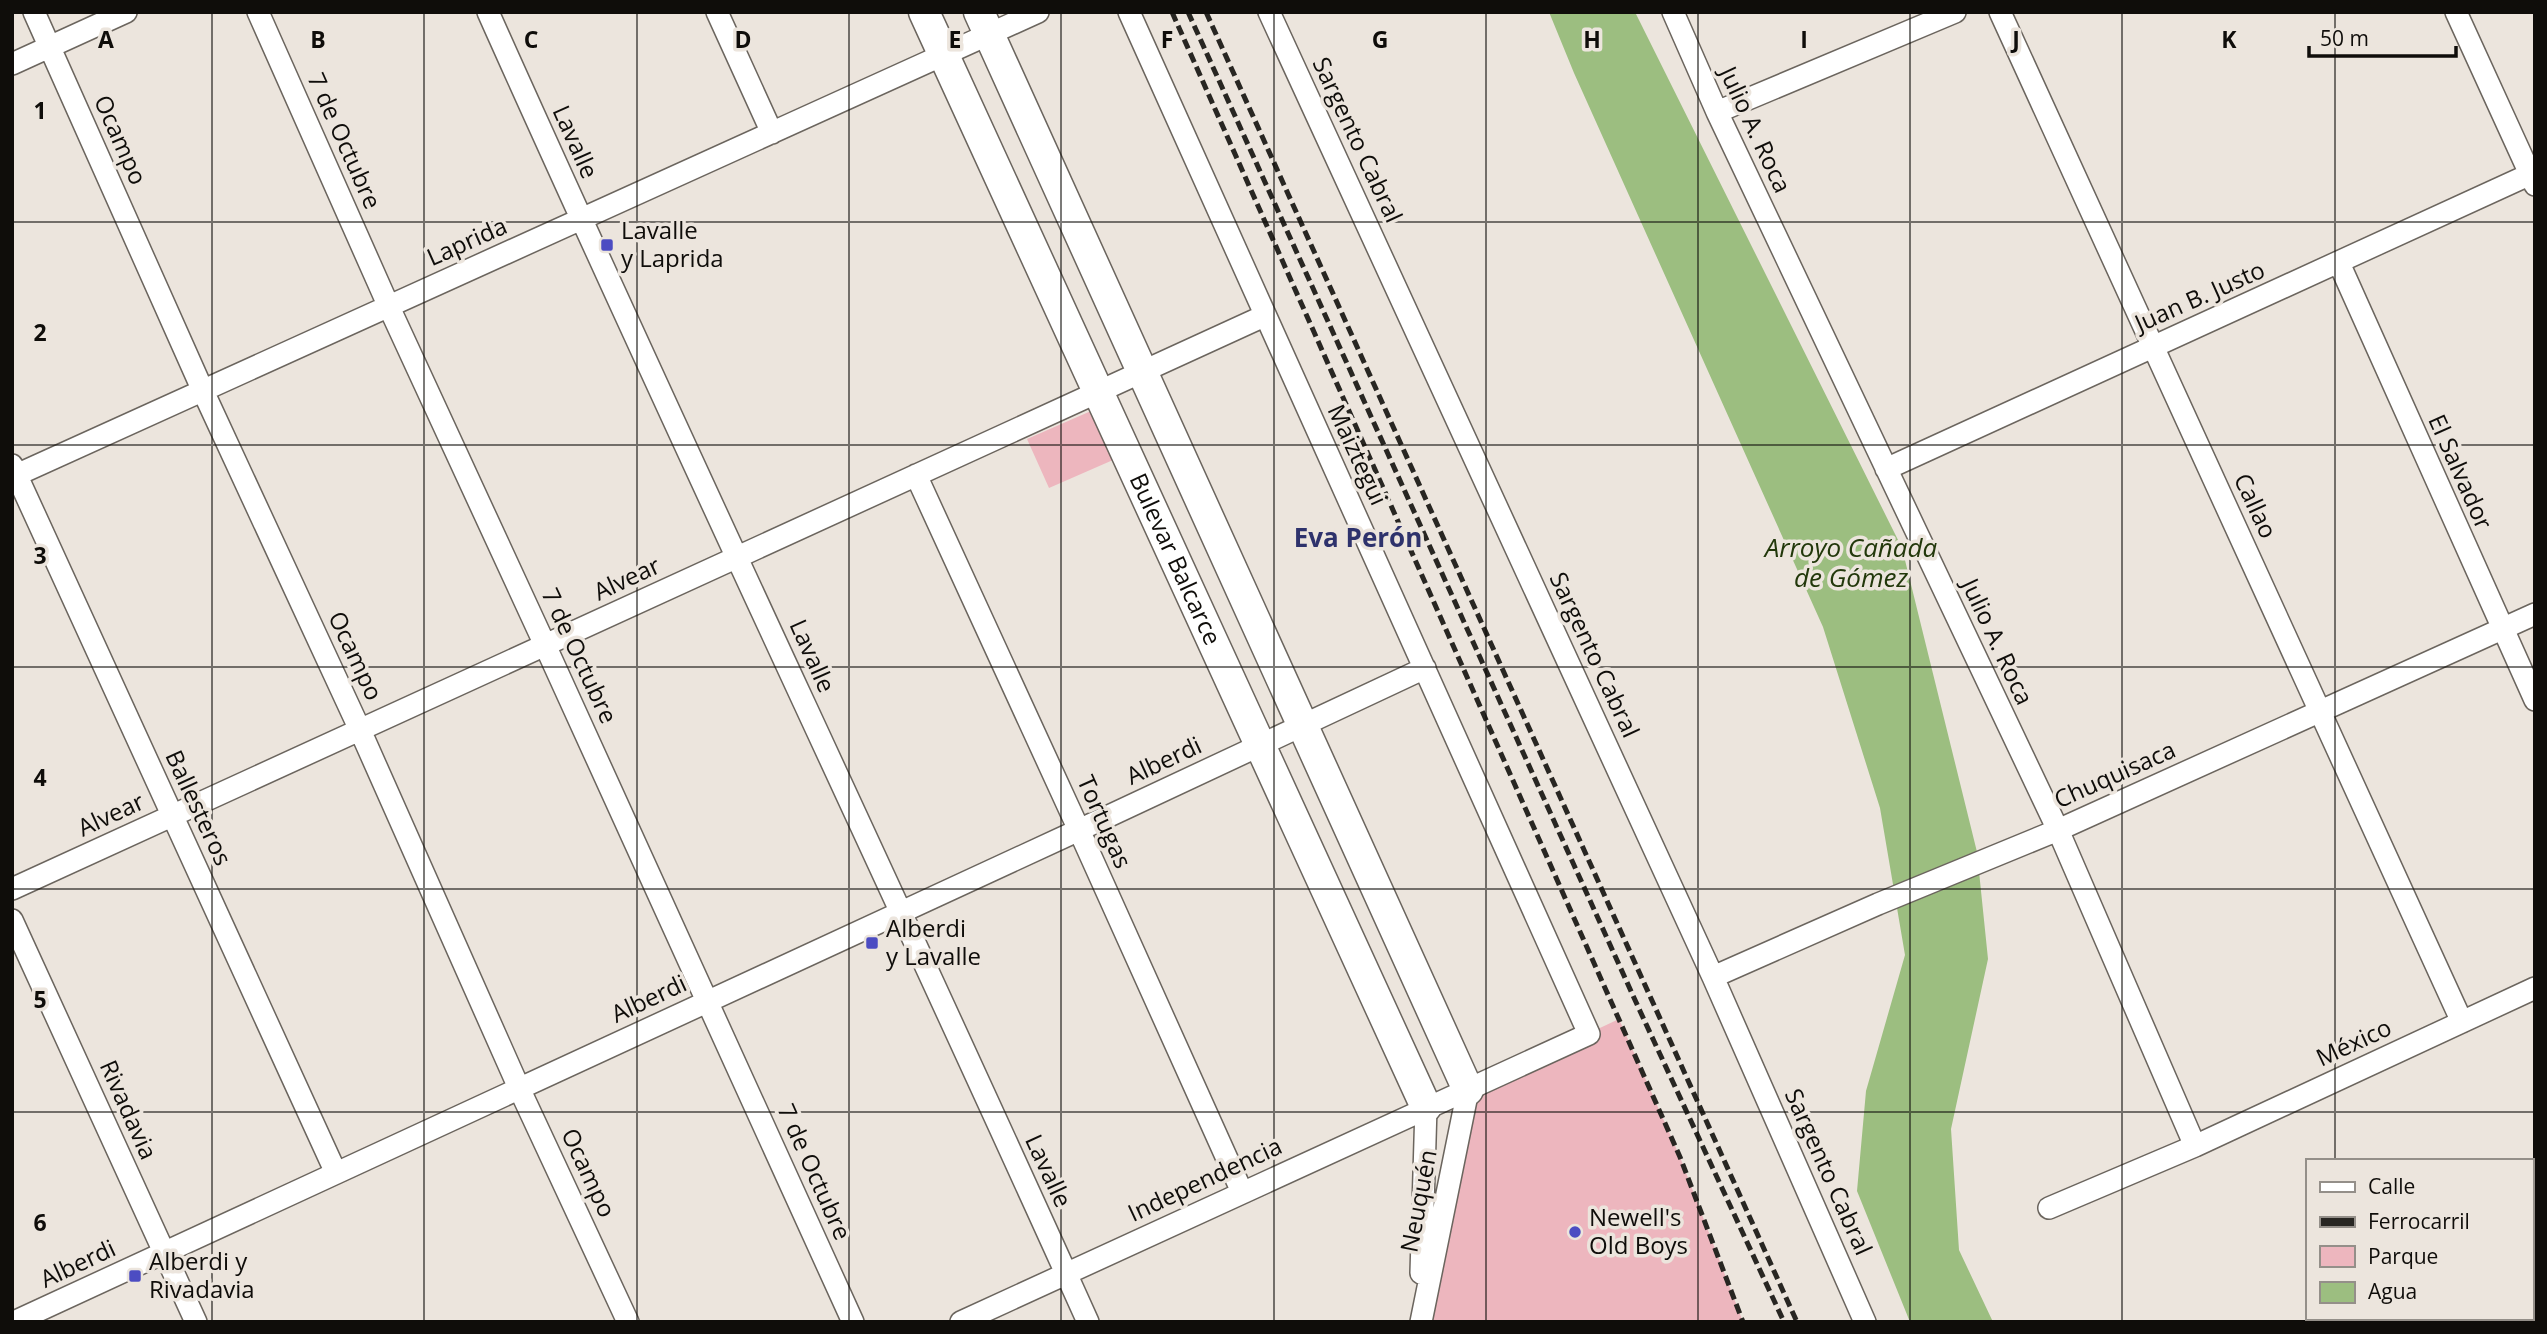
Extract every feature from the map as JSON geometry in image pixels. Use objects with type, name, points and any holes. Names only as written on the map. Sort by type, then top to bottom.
[{"type":"main road","name":"Bulevar Balcarce","points":[[924,12],[1426,1107]]},
{"type":"main road","name":"Bulevar Balcarce","points":[[984,23],[1146,371],[1470,1089]]},
{"type":"street","name":"Ocampo","points":[[34,12],[202,391],[360,730],[519,1088],[628,1322]]},
{"type":"street","points":[[12,64],[125,12]]},
{"type":"street","name":"7 de Octubre","points":[[258,12],[388,307],[853,1322]]},
{"type":"street","name":"Lavalle","points":[[488,12],[1088,1322]]},
{"type":"street","points":[[717,12],[772,133]]},
{"type":"street","name":"Laprida","points":[[14,472],[202,391],[943,55],[984,23],[1038,12]]},
{"type":"street","name":"Maiztegui","points":[[1129,12],[1589,1034]]},
{"type":"street","name":"Sargento Cabral","points":[[1269,12],[1713,977],[1865,1322]]},
{"type":"street","name":"Julio A. Roca","points":[[1673,12],[1717,112],[2057,830],[2195,1146]]},
{"type":"street","points":[[1717,112],[1955,12]]},
{"type":"street","name":"Callao","points":[[2000,12],[2462,1021]]},
{"type":"street","points":[[2456,12],[2533,177]]},
{"type":"street","name":"Juan B. Justo","points":[[1885,468],[2533,177]]},
{"type":"street","name":"El Salvador","points":[[2339,263],[2535,701]]},
{"type":"street","name":"Alvear","points":[[12,889],[1264,317]]},
{"type":"street","name":"Ballesteros","points":[[14,472],[336,1173]]},
{"type":"street","name":"Tortugas","points":[[916,475],[1242,1192]]},
{"type":"street","name":"Chuquisaca","points":[[1713,977],[1878,904],[2057,830],[2535,614]]},
{"type":"street","name":"Alberdi","points":[[14,1322],[1425,668]]},
{"type":"street","name":"Rivadavia","points":[[12,920],[196,1322]]},
{"type":"street","name":"México","points":[[2049,1209],[2195,1146],[2535,988]]},
{"type":"street","name":"Independencia","points":[[961,1322],[1589,1034]]},
{"type":"street","name":"Neuquén","points":[[1420,1322],[1470,1089]]},
{"type":"street","name":"Neuquén","points":[[1420,1322],[1426,1107]]},
{"type":"green space","points":[[1091,411],[1113,460],[1049,488],[1027,439]]},
{"type":"green space","name":"Newell's Old Boys","points":[[1619,1019],[1680,1157],[1743,1322],[1421,1322],[1468,1090]]},
{"type":"water","name":"Arroyo Cañada de Gómez","points":[[1549,12],[1635,12],[1902,548],[1977,852],[1988,959],[1951,1129],[1959,1250],[1993,1322],[1910,1322],[1857,1191],[1866,1091],[1905,955],[1880,808],[1823,627]]},
{"type":"railway","points":[[1172,12],[1680,1157],[1743,1322]]},
{"type":"railway","points":[[1188,12],[1640,1011],[1784,1322]]},
{"type":"railway","points":[[1206,12],[1797,1322]]},
{"type":"place","name":"Lavalle y Laprida","points":[[607,245]]},
{"type":"place","name":"Alberdi y Lavalle","points":[[872,943]]},
{"type":"place","name":"Newell's Old Boys","points":[[1575,1232]]},
{"type":"place","name":"Alberdi y Rivadavia","points":[[135,1276]]},
{"type":"district","name":"Eva Perón","points":[[1358,538]]}]
